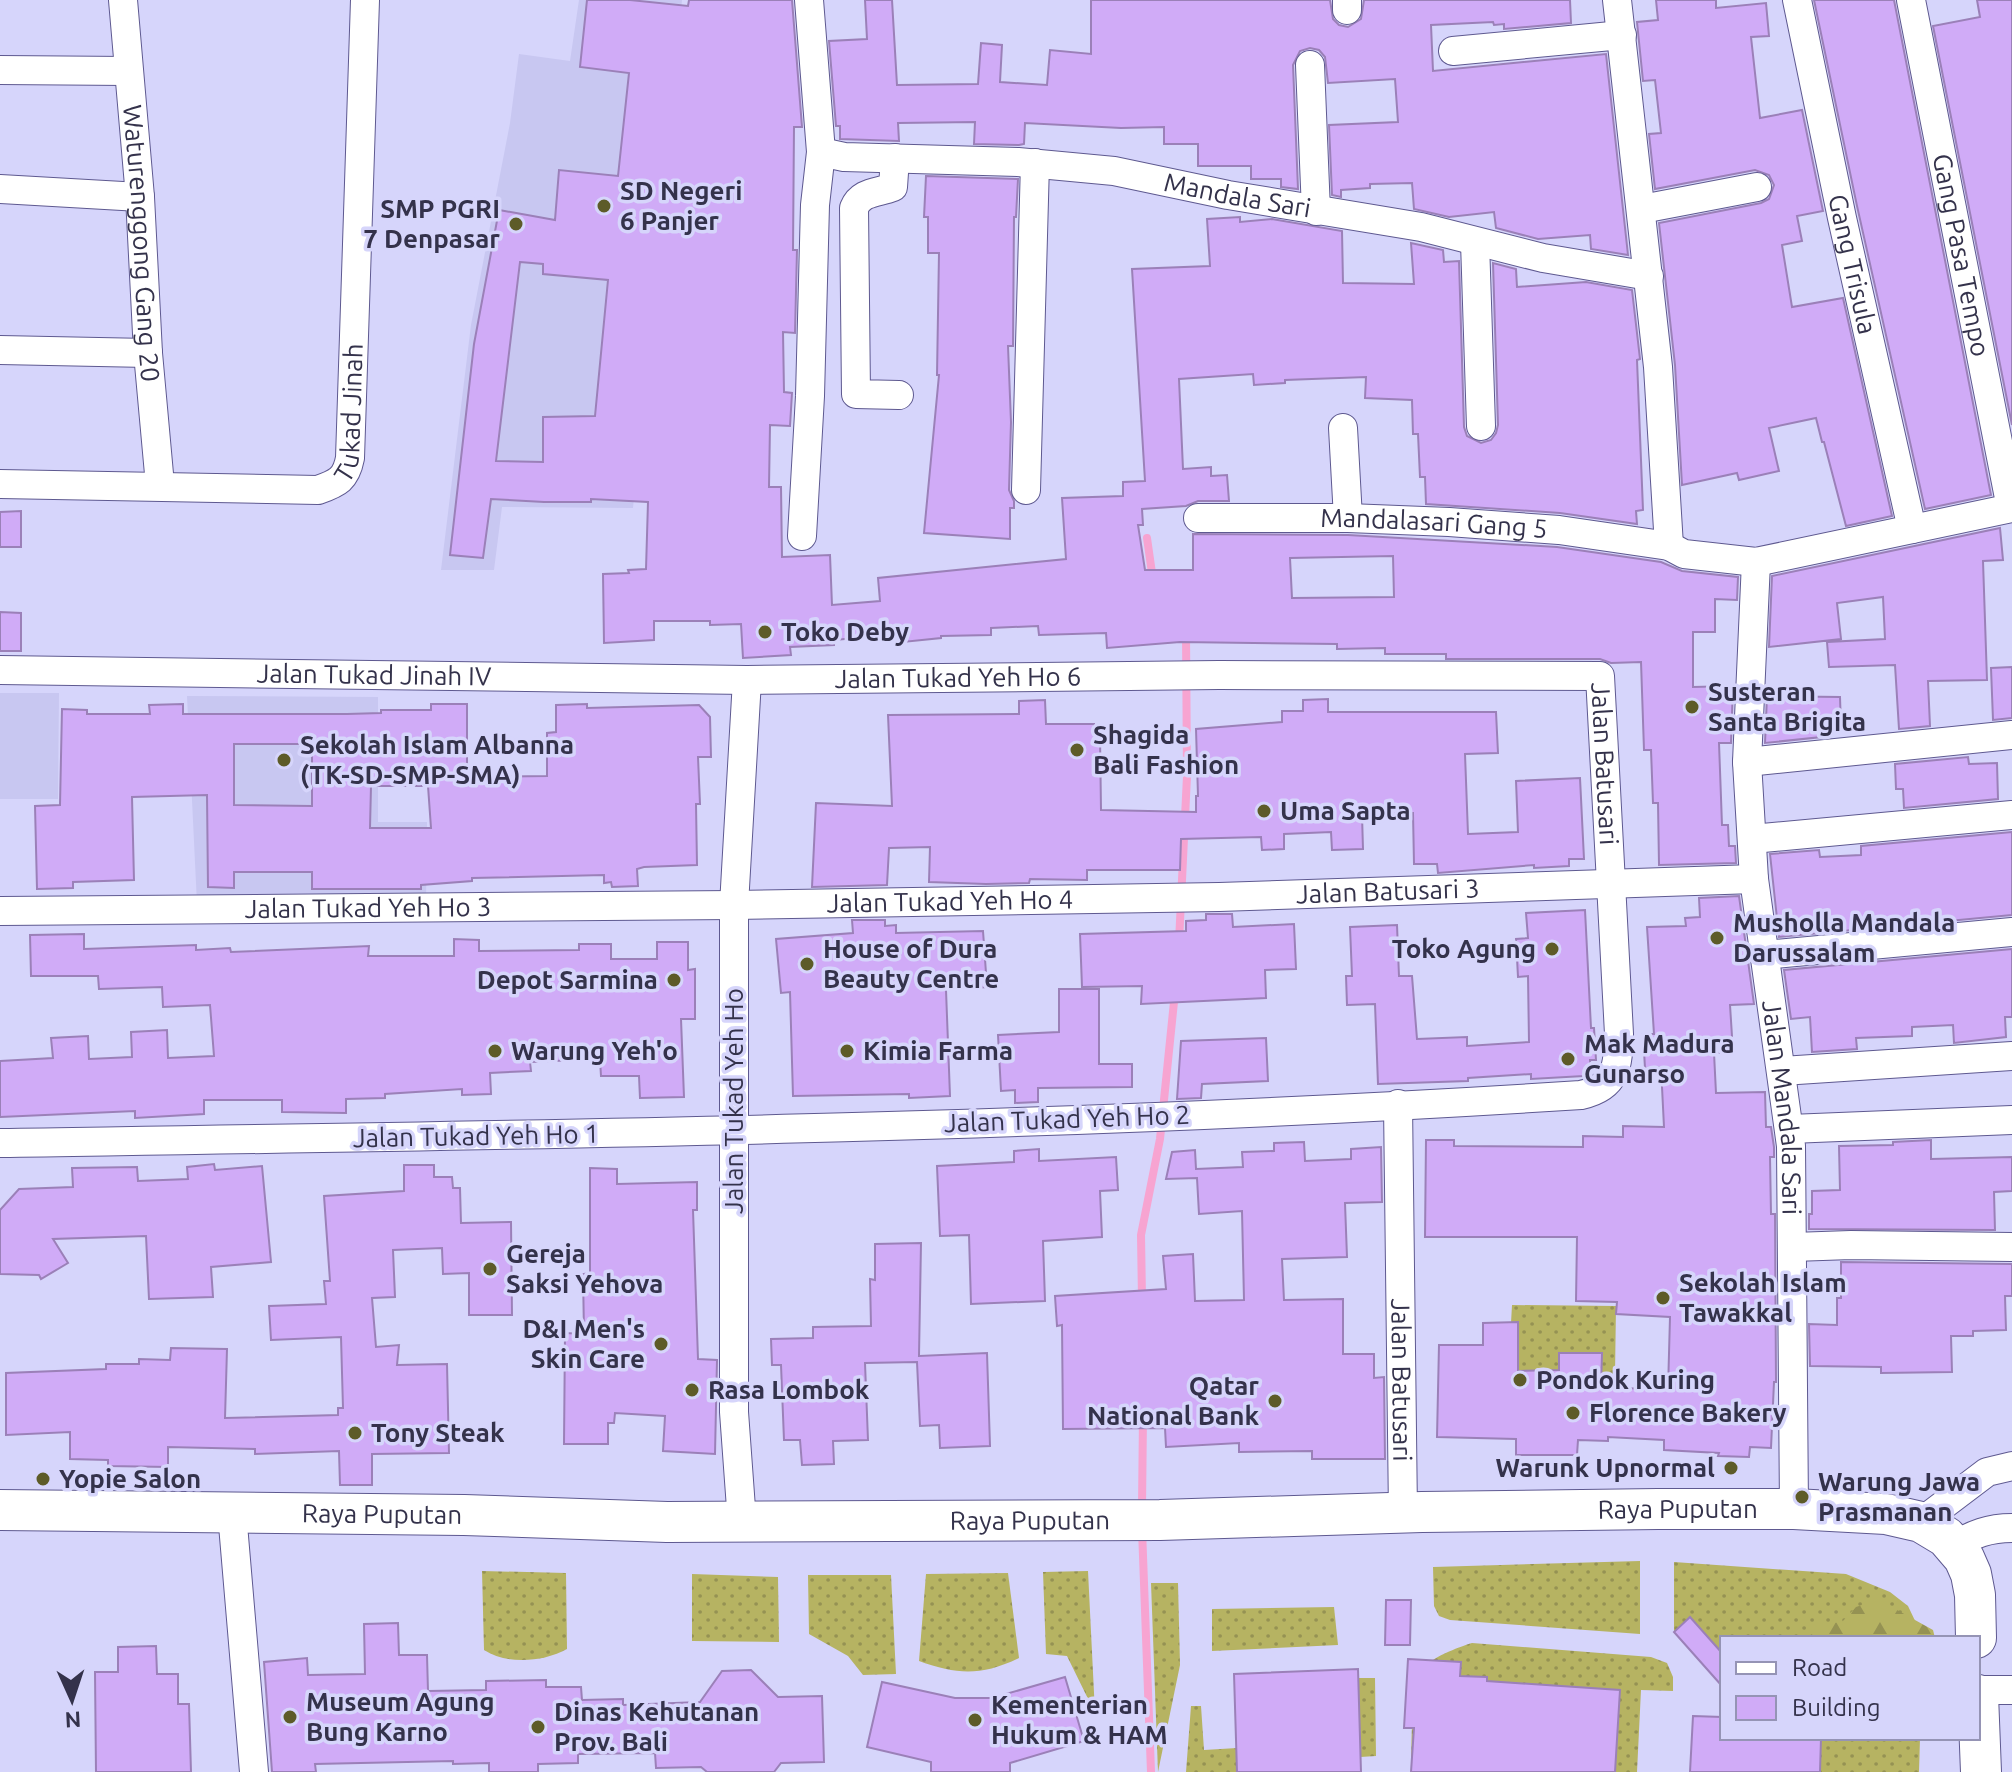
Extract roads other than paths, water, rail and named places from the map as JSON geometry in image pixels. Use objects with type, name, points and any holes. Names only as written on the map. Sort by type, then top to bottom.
[{"type":"main road","name":"Raya Puputan","points":[[0,1510],[742,1522],[1160,1520],[1459,1511],[1794,1509],[1886,1514],[1921,1522],[1946,1537],[1964,1558],[1975,1595],[1976,1636]]},
{"type":"main road","points":[[1980,1740],[1981,1772]]},
{"type":"street","name":"Waturenggong Gang 20","points":[[123,0],[160,485]]},
{"type":"street","name":"Tukad Jinah","points":[[0,484],[318,490],[337,483],[347,474],[365,0]]},
{"type":"street","points":[[802,536],[810,396],[815,205],[821,152],[809,0]]},
{"type":"street","points":[[1617,0],[1658,367],[1669,546],[1684,554],[1756,562],[2011,508]]},
{"type":"street","name":"Gang Trisula","points":[[1797,0],[1912,529]]},
{"type":"street","name":"Gang Pasa Tempo","points":[[1911,0],[2011,508]]},
{"type":"street","points":[[1453,51],[1622,35]]},
{"type":"street","points":[[1310,65],[1316,211]]},
{"type":"street","points":[[0,70],[128,71]]},
{"type":"street","name":"Mandala Sari","points":[[821,152],[828,156],[1035,163],[1114,171],[1316,211],[1421,227],[1543,258],[1649,276]]},
{"type":"street","points":[[895,158],[893,187],[866,194],[857,199],[854,208],[856,394],[899,395]]},
{"type":"street","points":[[1026,490],[1035,163]]},
{"type":"street","points":[[1642,209],[1757,187]]},
{"type":"street","points":[[0,189],[140,197]]},
{"type":"street","points":[[1475,242],[1481,426]]},
{"type":"street","points":[[0,350],[148,353]]},
{"type":"street","points":[[1343,428],[1348,518]]},
{"type":"street","name":"Mandalasari Gang 5","points":[[1198,518],[1348,518],[1559,530],[1669,546]]},
{"type":"street","name":"Jalan Mandala Sari","points":[[1756,562],[1747,762],[1754,879],[1790,1129],[1794,1509]]},
{"type":"street","name":"Jalan Tukad Jinah IV","points":[[0,670],[747,680]]},
{"type":"street","name":"Jalan Tukad Yeh Ho 6","points":[[747,680],[1170,676]]},
{"type":"street","name":"Jalan Batusari","points":[[1170,676],[1600,676],[1618,1046],[1613,1075],[1604,1087]]},
{"type":"street","name":"Jalan Tukad Yeh Ho","points":[[742,1522],[734,1412],[734,905],[747,680]]},
{"type":"street","points":[[1747,762],[2012,735]]},
{"type":"street","points":[[1752,839],[2012,815]]},
{"type":"street","name":"Jalan Batusari 3","points":[[1165,897],[1754,879]]},
{"type":"street","name":"Jalan Tukad Yeh Ho 4","points":[[734,905],[1165,897]]},
{"type":"street","name":"Jalan Tukad Yeh Ho 3","points":[[0,911],[734,905]]},
{"type":"street","points":[[1764,955],[2012,932]]},
{"type":"street","points":[[1782,1071],[2012,1056]]},
{"type":"street","name":"Jalan Tukad Yeh Ho 2","points":[[736,1130],[1201,1115],[1581,1095],[1604,1087]]},
{"type":"street","name":"Jalan Batusari","points":[[1398,1104],[1403,1514]]},
{"type":"street","points":[[1790,1129],[2012,1120]]},
{"type":"street","name":"Jalan Tukad Yeh Ho 1","points":[[0,1143],[736,1130]]},
{"type":"street","points":[[1793,1247],[2012,1247]]},
{"type":"street","points":[[1921,1522],[1987,1472],[2012,1466]]},
{"type":"street","points":[[232,1513],[254,1772]]},
{"type":"street","points":[[1954,1546],[1975,1533],[2012,1528]]},
{"type":"street","points":[[1980,1692],[2012,1690]]},
{"type":"waterway","points":[[1147,538],[1153,580]]},
{"type":"waterway","points":[[1179,942],[1187,776],[1186,632]]},
{"type":"waterway","points":[[1142,1299],[1141,1235],[1160,1139],[1175,992]]},
{"type":"waterway","points":[[1142,1507],[1143,1417]]},
{"type":"waterway","points":[[1142,1529],[1151,1772]]},
{"type":"place","name":"SD Negeri 6 Panjer","points":[[604,206]]},
{"type":"place","name":"SMP PGRI 7 Denpasar","points":[[516,224]]},
{"type":"place","name":"Toko Deby","points":[[765,632]]},
{"type":"place","name":"Susteran Santa Brigita","points":[[1692,707]]},
{"type":"place","name":"Shagida Bali Fashion","points":[[1077,750]]},
{"type":"place","name":"Sekolah Islam Albanna (TK-SD-SMP-SMA)","points":[[284,760]]},
{"type":"place","name":"Uma Sapta","points":[[1264,811]]},
{"type":"place","name":"Musholla Mandala Darussalam","points":[[1717,938]]},
{"type":"place","name":"Toko Agung","points":[[1552,949]]},
{"type":"place","name":"House of Dura Beauty Centre","points":[[807,964]]},
{"type":"place","name":"Depot Sarmina","points":[[674,980]]},
{"type":"place","name":"Warung Yeh'o","points":[[495,1051]]},
{"type":"place","name":"Kimia Farma","points":[[847,1051]]},
{"type":"place","name":"Mak Madura Gunarso","points":[[1568,1059]]},
{"type":"place","name":"Gereja Saksi Yehova","points":[[490,1269]]},
{"type":"place","name":"Sekolah Islam Tawakkal","points":[[1663,1298]]},
{"type":"place","name":"D&I Men's Skin Care","points":[[661,1344]]},
{"type":"place","name":"Pondok Kuring","points":[[1520,1380]]},
{"type":"place","name":"Rasa Lombok","points":[[692,1390]]},
{"type":"place","name":"Qatar National Bank","points":[[1275,1401]]},
{"type":"place","name":"Florence Bakery","points":[[1573,1413]]},
{"type":"place","name":"Tony Steak","points":[[355,1433]]},
{"type":"place","name":"Warunk Upnormal","points":[[1731,1468]]},
{"type":"place","name":"Yopie Salon","points":[[43,1479]]},
{"type":"place","name":"Warung Jawa Prasmanan","points":[[1802,1497]]},
{"type":"place","name":"Museum Agung Bung Karno","points":[[290,1717]]},
{"type":"place","name":"Kementerian Hukum & HAM","points":[[975,1720]]},
{"type":"place","name":"Dinas Kehutanan Prov. Bali","points":[[538,1727]]}]
